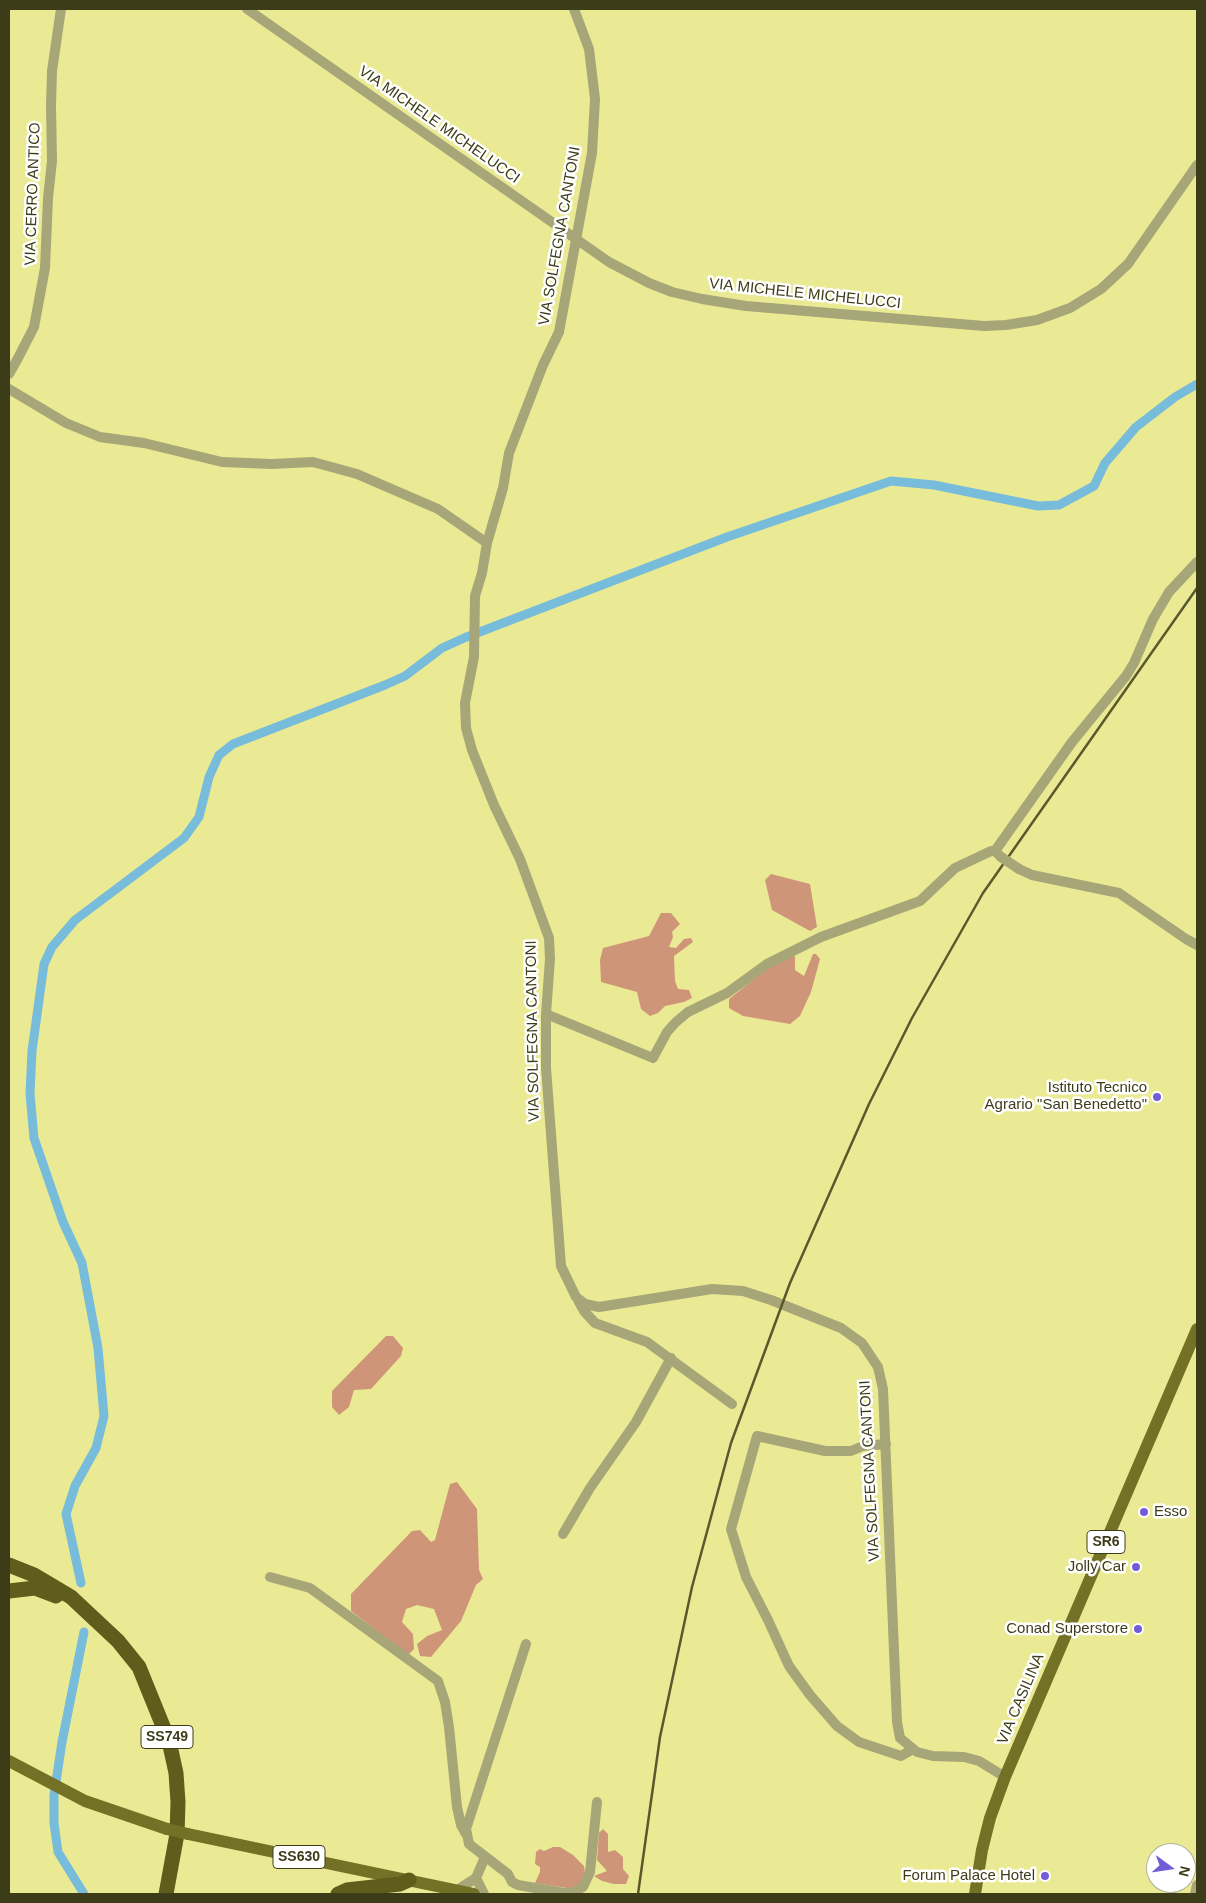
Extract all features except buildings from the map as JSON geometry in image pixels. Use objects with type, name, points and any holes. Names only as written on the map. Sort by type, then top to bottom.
[{"type":"highway","points":[[9,1565],[51,1584],[80,1606]]},
{"type":"highway","points":[[9,1591],[35,1588],[80,1606]]},
{"type":"highway","name":"SS749","points":[[80,1606],[118,1641],[140,1667],[169,1741],[176,1773],[178,1802],[177,1834],[166,1894]]},
{"type":"highway","points":[[338,1894],[355,1889],[400,1884],[409,1880]]},
{"type":"main road","name":"VIA CASILINA","points":[[975,1894],[982,1850],[990,1818],[1005,1777],[1197,1329]]},
{"type":"main road","name":"SS630","points":[[9,1760],[85,1801],[166,1829],[474,1894]]},
{"type":"street","name":"VIA CERRO ANTICO","points":[[9,374],[34,327],[45,268],[48,198],[52,161],[50,106],[52,71],[61,9]]},
{"type":"street","name":"VIA MICHELE MICHELUCCI","points":[[247,9],[609,262],[672,292],[702,299],[746,306],[984,326],[1037,320],[1070,308],[1101,289],[1128,264],[1197,165]]},
{"type":"street","name":"VIA SOLFEGNA CANTONI","points":[[574,9],[589,49],[595,99],[592,153],[559,332],[542,365],[509,453],[503,488],[487,543],[482,572],[475,596],[474,657],[465,703],[466,728],[472,750],[494,805],[520,859],[549,938],[546,1077],[560,1257],[576,1297],[585,1304],[599,1307],[712,1289],[743,1291],[841,1328],[862,1343],[878,1367],[883,1388],[896,1722],[900,1738],[913,1749]]},
{"type":"street","points":[[9,389],[66,423],[100,436],[144,443],[222,462],[272,464],[313,462],[357,474],[438,509],[487,543]]},
{"type":"street","points":[[546,1014],[653,1058],[666,1032],[688,1012],[727,993],[767,964],[821,937],[920,901],[955,868],[998,854],[1072,742],[1126,676],[1134,663],[1153,619],[1169,592],[1197,562]]},
{"type":"street","points":[[998,854],[1019,869],[1032,875],[1119,893],[1186,940],[1197,945]]},
{"type":"street","points":[[576,1297],[584,1311],[595,1323],[647,1342],[732,1404]]},
{"type":"street","points":[[604,1327],[602,1317],[606,1306]]},
{"type":"street","points":[[563,1534],[590,1488],[636,1422],[671,1358]]},
{"type":"street","points":[[886,1444],[863,1446],[851,1450],[824,1451],[756,1436],[731,1529],[746,1577],[789,1666],[810,1695],[837,1726],[859,1742],[901,1756],[913,1749],[917,1752],[933,1756],[964,1757],[979,1761],[1005,1777]]},
{"type":"street","points":[[270,1578],[310,1588],[438,1682],[445,1702],[449,1727],[457,1807],[461,1824],[467,1835]]},
{"type":"street","points":[[526,1644],[466,1829],[470,1844],[508,1874],[512,1882],[518,1885],[564,1893],[574,1892],[583,1887],[590,1872],[597,1802]]},
{"type":"street","points":[[457,1890],[476,1878],[485,1857]]},
{"type":"street","points":[[476,1878],[484,1894]]},
{"type":"street","points":[[1195,1894],[1197,1885]]},
{"type":"shaded area","points":[[771,874],[810,884],[817,927],[810,931],[772,910],[765,880]]},
{"type":"shaded area","points":[[661,913],[671,913],[680,924],[672,932],[673,937],[669,947],[676,948],[684,939],[691,938],[693,942],[674,956],[675,981],[678,989],[689,990],[692,998],[684,1002],[665,1006],[658,1013],[650,1016],[641,1009],[637,992],[601,982],[600,960],[603,948],[649,936]]},
{"type":"shaded area","points":[[813,954],[816,954],[820,959],[811,992],[800,1016],[790,1024],[743,1016],[729,1008],[729,999],[778,960],[795,956],[795,970],[804,976]]},
{"type":"shaded area","points":[[386,1336],[393,1336],[403,1348],[401,1356],[371,1389],[354,1390],[349,1407],[339,1415],[332,1407],[332,1391]]},
{"type":"shaded area","points":[[457,1482],[477,1509],[479,1570],[483,1579],[476,1585],[461,1621],[431,1657],[420,1656],[417,1644],[427,1636],[442,1630],[434,1609],[417,1605],[406,1609],[402,1622],[413,1634],[414,1649],[408,1655],[351,1611],[351,1594],[412,1531],[420,1530],[431,1542],[435,1540],[450,1484]]},
{"type":"shaded area","points":[[603,1829],[608,1834],[608,1852],[615,1850],[623,1857],[623,1869],[629,1876],[626,1884],[602,1881],[594,1876],[607,1871],[597,1860],[599,1833]]},
{"type":"shaded area","points":[[553,1847],[560,1847],[573,1855],[584,1866],[585,1873],[582,1884],[573,1889],[535,1883],[540,1872],[540,1867],[535,1864],[536,1852],[540,1849],[544,1851]]},
{"type":"waterway","points":[[81,1583],[66,1514],[75,1486],[96,1448],[104,1416],[98,1348],[82,1263],[63,1222],[34,1138],[30,1094],[32,1051],[44,964],[52,947],[75,920],[184,838],[199,817],[209,777],[219,755],[233,744],[405,676],[442,648],[464,638],[727,537],[891,481],[934,485],[1038,506],[1059,505],[1094,486],[1105,463],[1136,427],[1175,397],[1197,384]]},
{"type":"waterway","points":[[84,1632],[62,1742],[54,1795],[54,1823],[58,1852],[84,1894]]},
{"type":"railway","points":[[638,1894],[660,1737],[692,1587],[731,1443],[790,1283],[869,1104],[912,1018],[983,893],[1197,588]]},
{"type":"place","name":"Istituto Tecnico Agrario \"San Benedetto\"","points":[[1157,1097]]},
{"type":"place","name":"Esso","points":[[1144,1512]]},
{"type":"place","name":"Jolly Car","points":[[1136,1567]]},
{"type":"place","name":"Conad Superstore","points":[[1138,1629]]},
{"type":"place","name":"Forum Palace Hotel","points":[[1045,1876]]}]
